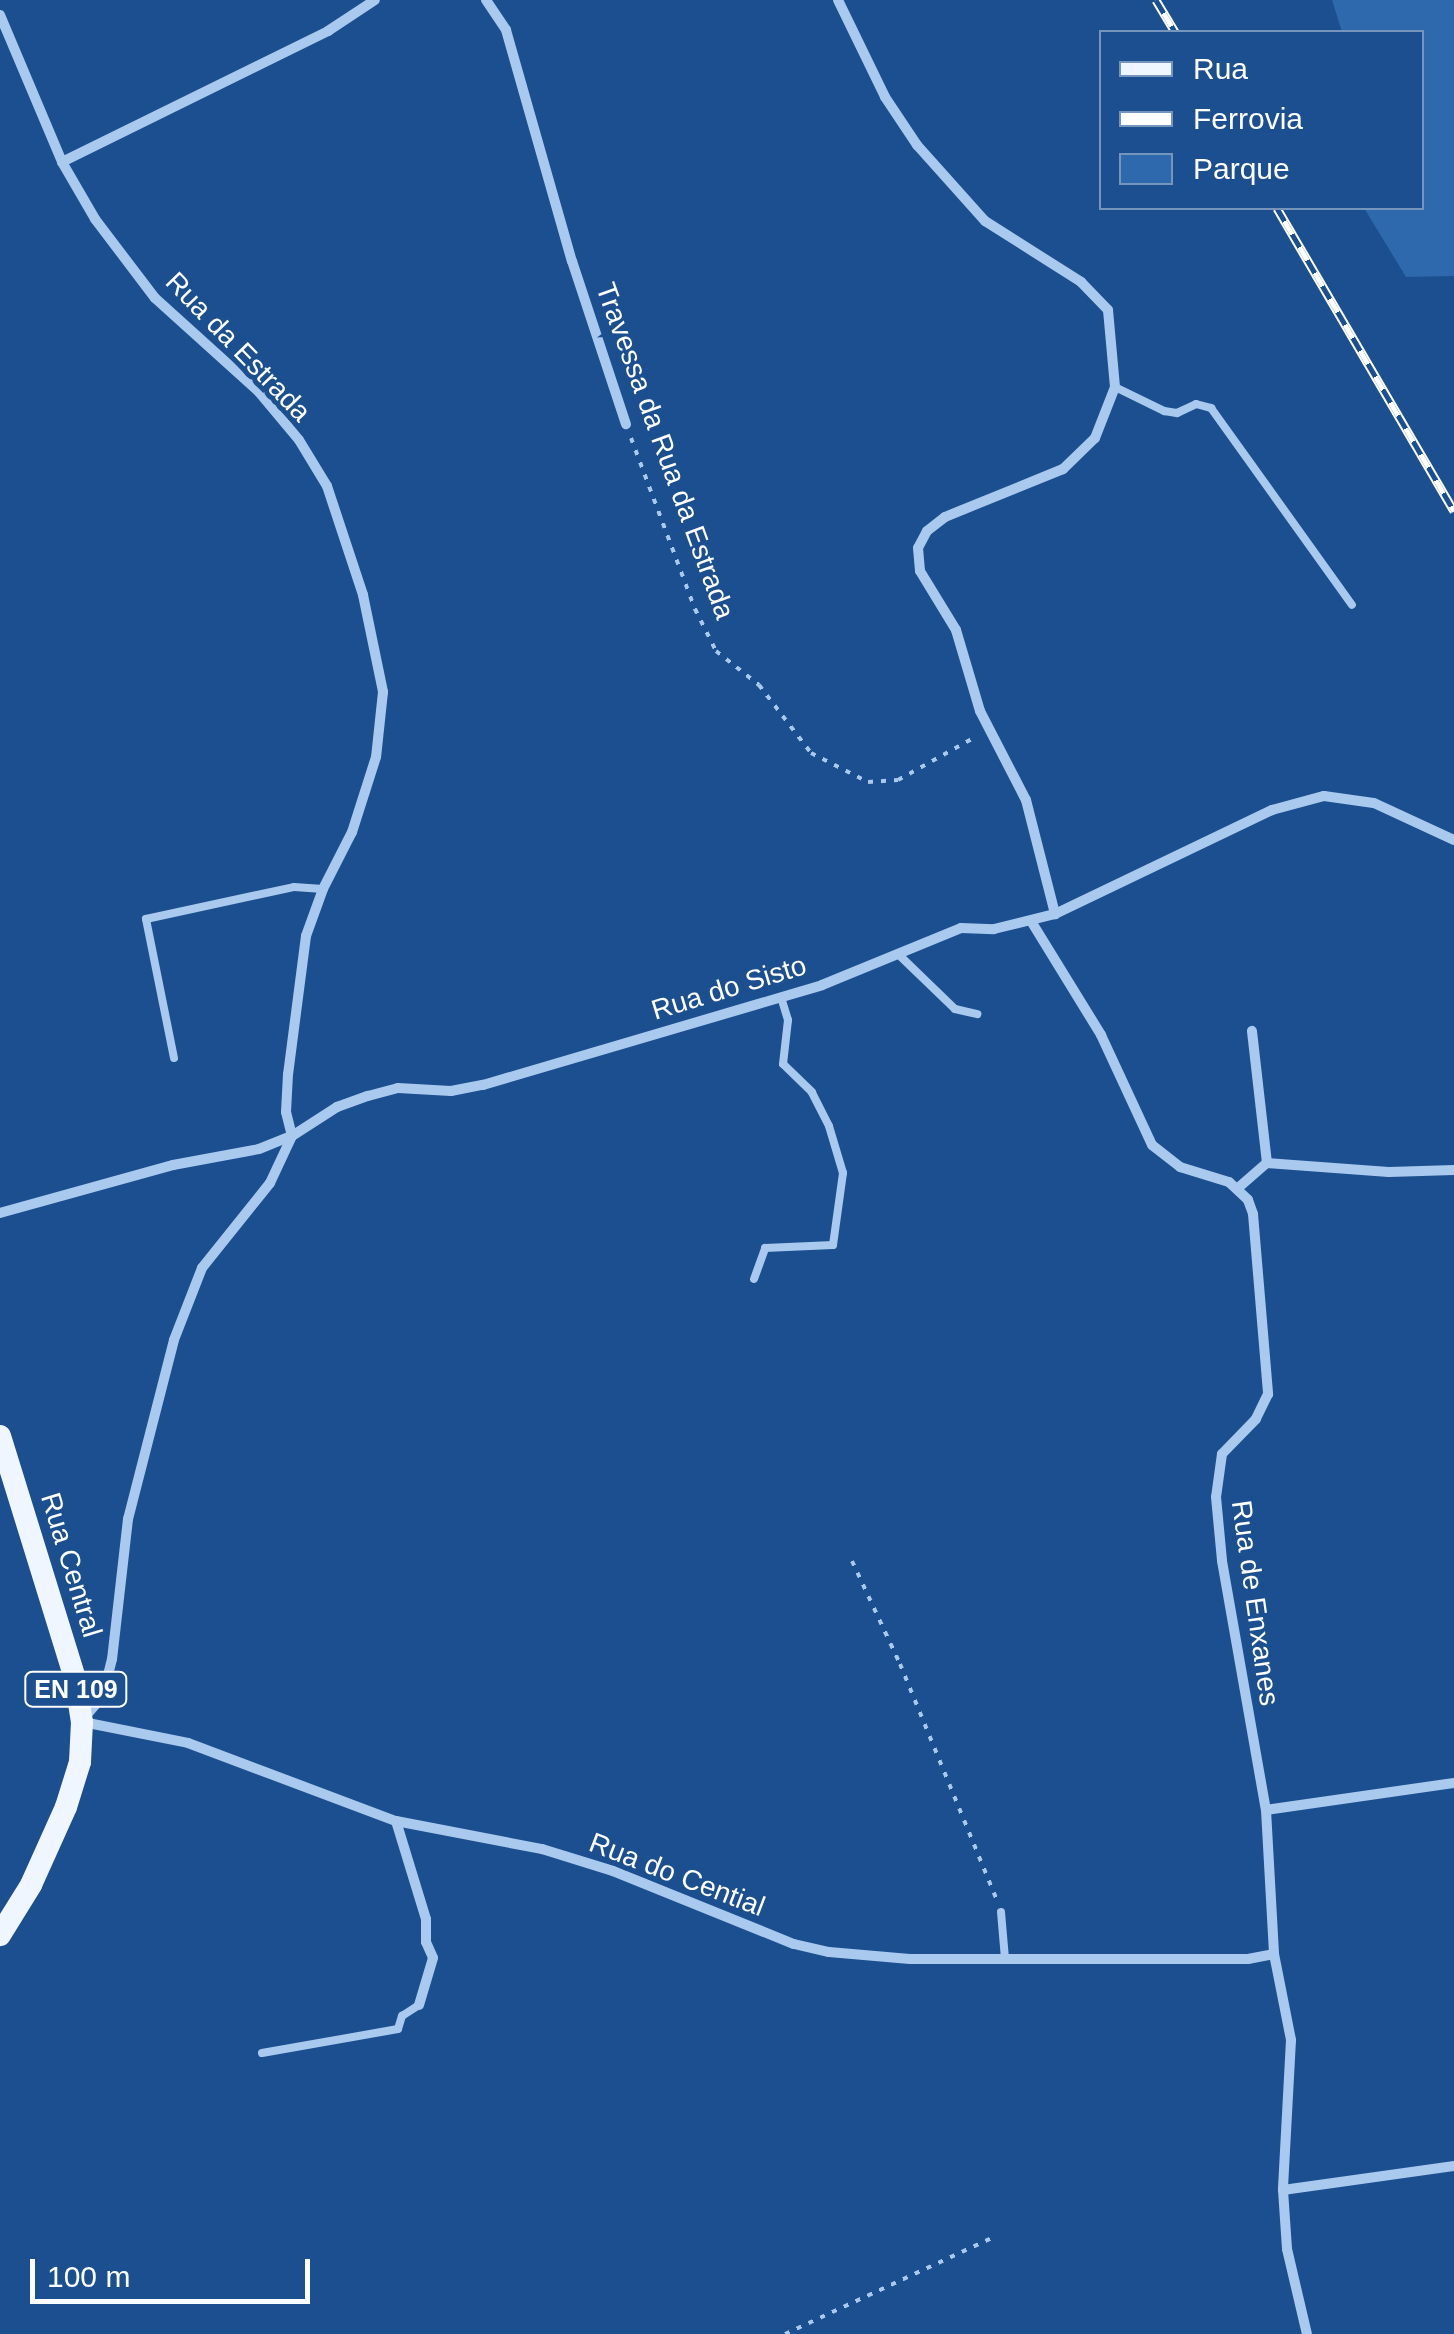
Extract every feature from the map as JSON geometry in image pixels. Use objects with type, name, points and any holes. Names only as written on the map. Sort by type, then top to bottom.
[{"type":"main road","name":"Rua Central","points":[[0,1436],[75,1678],[82,1722],[80,1762],[66,1807],[31,1884],[0,1935]]},
{"type":"street","points":[[62,162],[328,30],[375,0]]},
{"type":"street","name":"Travessa da Rua da Estrada","points":[[486,0],[506,30],[572,261],[626,424]]},
{"type":"street","points":[[838,0],[885,97],[917,145],[985,221],[1081,282],[1108,310],[1115,387],[1095,438],[1062,469],[945,517],[928,531],[918,548],[920,571],[956,630],[970,686],[1026,800],[1055,914]]},
{"type":"street","name":"Rua da Estrada","points":[[0,15],[62,162],[95,218],[155,298],[259,392],[299,440],[327,486],[362,595],[384,692],[376,757],[352,832],[322,889],[306,936],[294,1004],[286,1112],[292,1136]]},
{"type":"street","name":"Rua do Sisto","points":[[0,1213],[173,1165],[259,1149],[292,1136],[336,1107],[368,1096],[398,1088],[451,1091],[483,1085],[781,997],[961,928],[994,930],[1055,914],[1272,810],[1324,796],[1374,804],[1454,840]]},
{"type":"street","points":[[1032,921],[1101,1035],[1152,1146],[1180,1167],[1238,1188],[1267,1163],[1388,1172],[1454,1170]]},
{"type":"street","points":[[1252,1031],[1267,1163]]},
{"type":"street","points":[[82,1722],[103,1696],[112,1660],[128,1519],[174,1340],[202,1268],[270,1182],[292,1136]]},
{"type":"street","name":"Rua de Enxanes","points":[[1238,1188],[1248,1200],[1254,1224],[1268,1394],[1256,1419],[1222,1454],[1216,1497],[1222,1562],[1266,1810],[1274,1954],[1291,2040],[1284,2190],[1287,2249],[1307,2334]]},
{"type":"street","name":"Rua do Cential","points":[[82,1722],[188,1743],[396,1822],[542,1849],[614,1871],[794,1944],[828,1952],[910,1959],[1248,1959],[1274,1954]]},
{"type":"street","points":[[1266,1810],[1454,1783]]},
{"type":"street","points":[[396,1822],[426,1919],[426,1942],[433,1958],[419,2006]]},
{"type":"street","points":[[1284,2190],[1454,2166]]},
{"type":"lane","points":[[1115,387],[1164,411],[1177,413],[1196,404],[1212,408],[1352,604]]},
{"type":"lane","points":[[174,1058],[146,920],[294,887],[322,889]]},
{"type":"lane","points":[[898,954],[955,1009],[977,1014]]},
{"type":"lane","points":[[754,1278],[765,1248],[833,1245],[843,1173],[830,1126],[812,1092],[783,1064],[788,1020],[781,997]]},
{"type":"lane","points":[[1001,1912],[1005,1959]]},
{"type":"lane","points":[[262,2053],[398,2029],[402,2016],[419,2006]]},
{"type":"path","name":"Travessa da Rua da Estrada","points":[[626,424],[695,609],[716,651],[759,685],[811,753],[833,768],[868,782],[898,780],[990,729]]},
{"type":"path","points":[[852,1561],[900,1664],[1001,1912]]},
{"type":"path","points":[[785,2334],[996,2236]]},
{"type":"green space","points":[[1332,0],[1454,0],[1454,276],[1406,277],[1365,210],[1424,210],[1424,30],[1341,30]]},
{"type":"railway","points":[[1156,0],[1174,30]]},
{"type":"railway","points":[[1278,210],[1454,511]]}]
